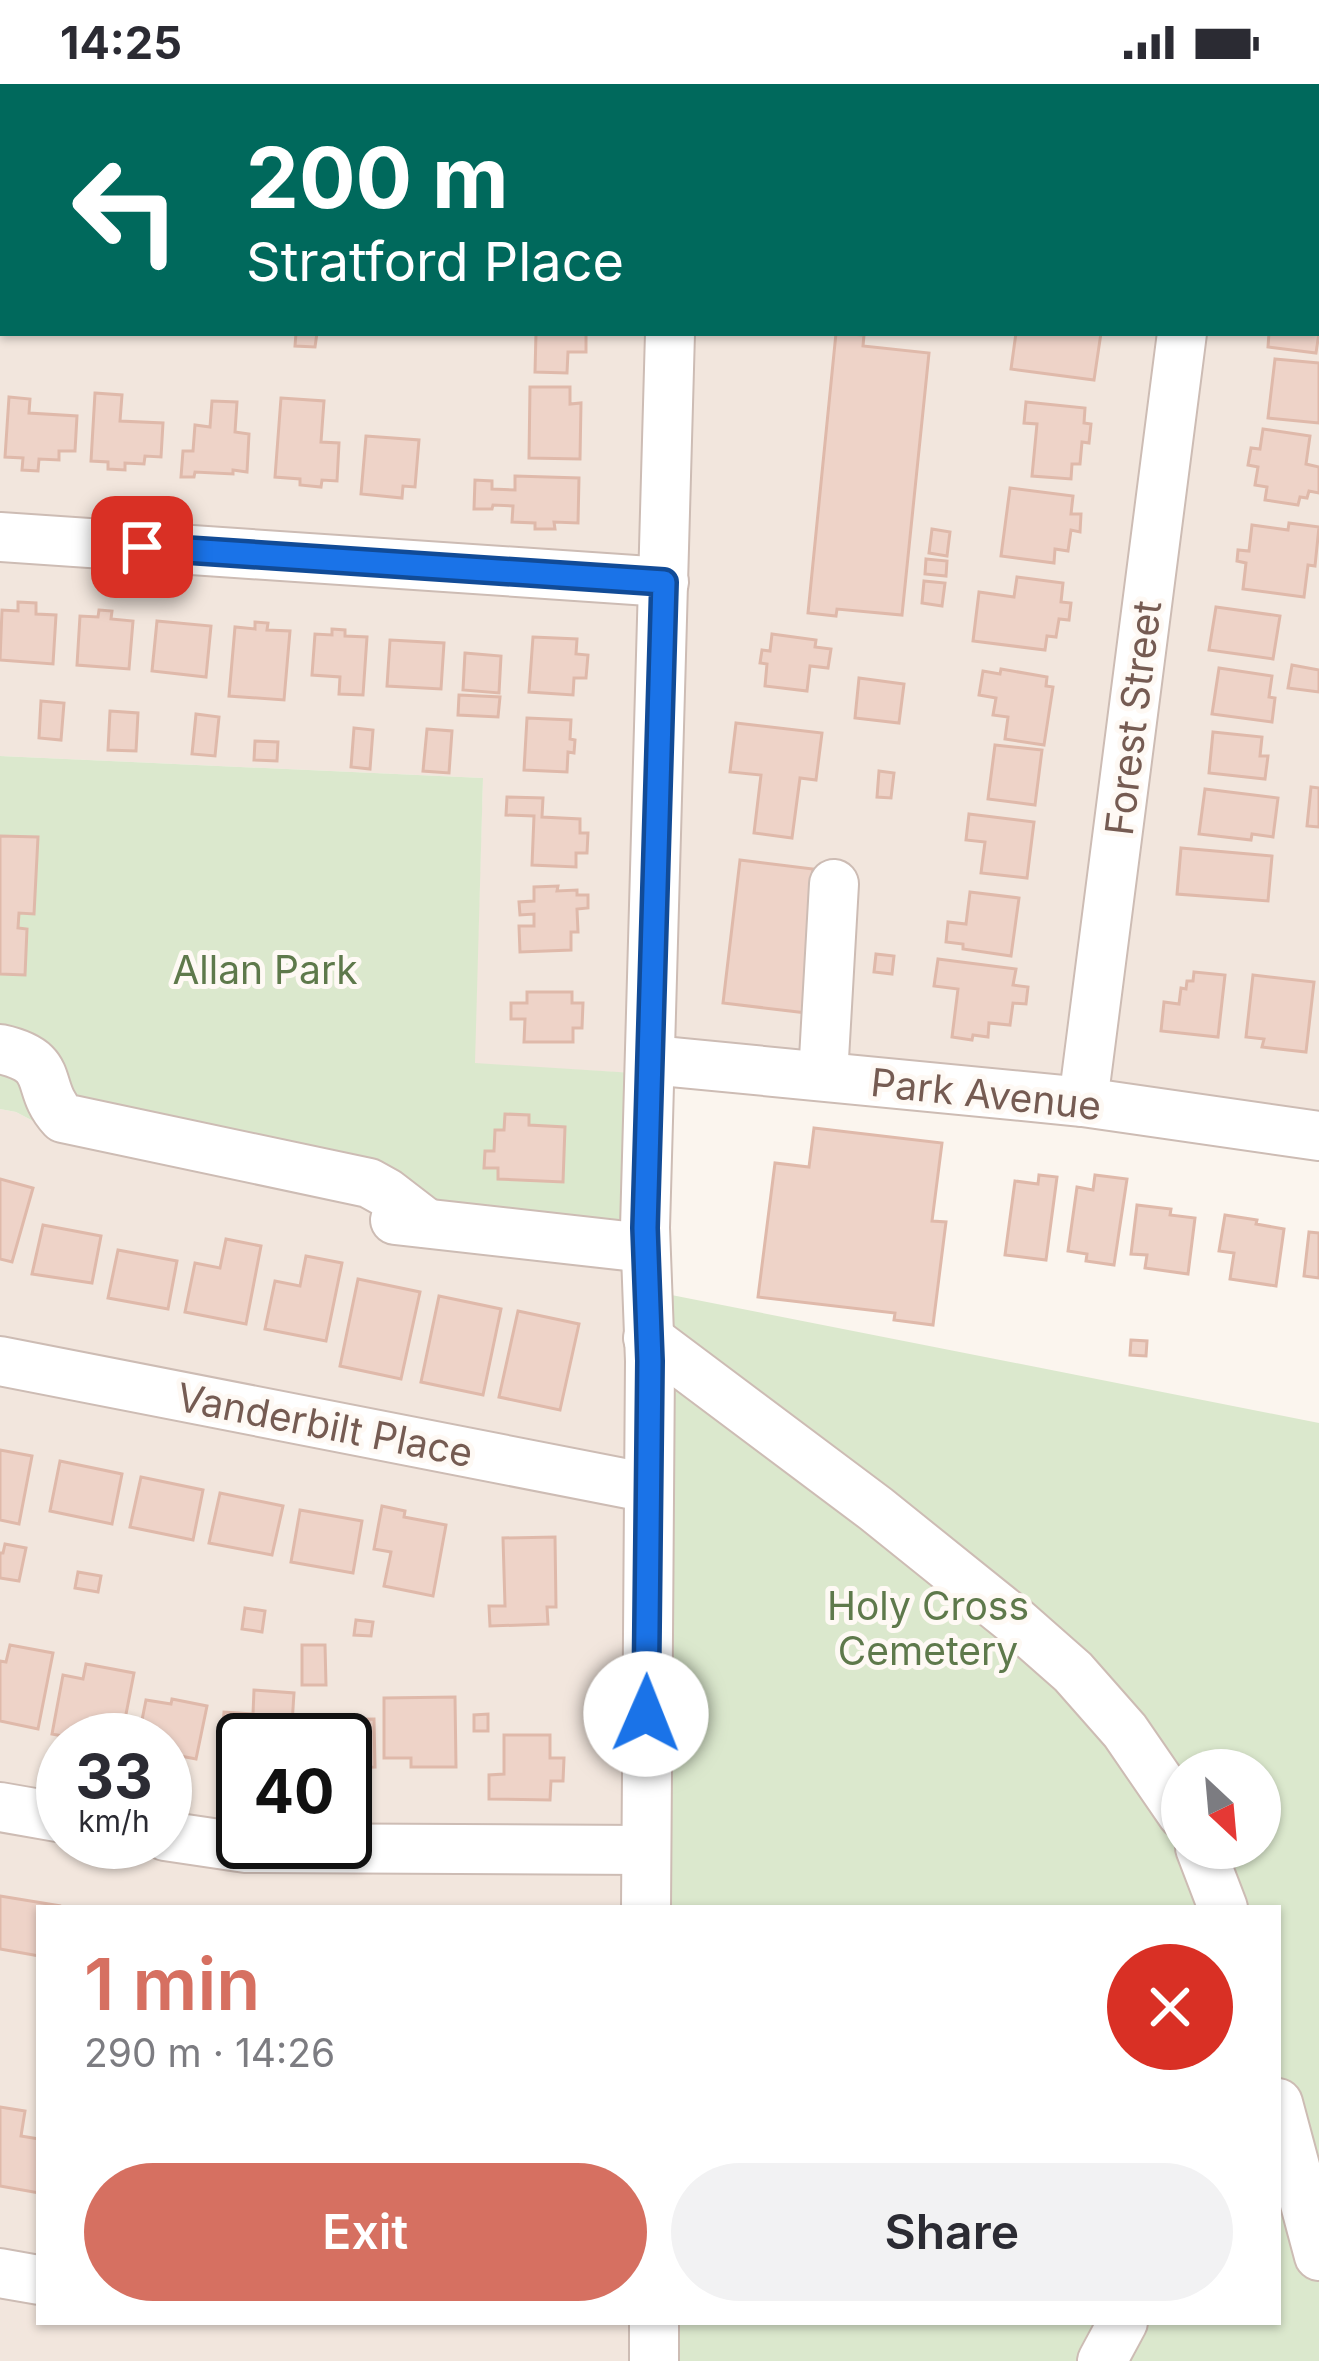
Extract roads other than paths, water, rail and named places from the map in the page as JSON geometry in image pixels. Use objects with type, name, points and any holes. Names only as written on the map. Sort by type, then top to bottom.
[{"type":"street","points":[[646,1905],[649,1488],[645,1248],[670,336]]},
{"type":"street","name":"Forest Street","points":[[1083,1102],[1182,336]]},
{"type":"street","points":[[0,537],[664,582]]},
{"type":"street","points":[[823,1076],[835,884]]},
{"type":"street","points":[[0,1049],[35,1063],[63,1118],[369,1183],[387,1192],[410,1222],[645,1248]]},
{"type":"street","name":"Park Avenue","points":[[651,1060],[1083,1102],[1319,1136]]},
{"type":"street","points":[[648,1338],[876,1509],[1014,1620],[1073,1672],[1125,1731],[1161,1783]]},
{"type":"street","name":"Vanderbilt Place","points":[[0,1361],[649,1488]]},
{"type":"street","points":[[0,1807],[36,1813]]},
{"type":"street","points":[[192,1840],[246,1848],[645,1850]]},
{"type":"street","points":[[1208,1869],[1222,1905]]},
{"type":"street","points":[[1290,2115],[1319,2256]]},
{"type":"street","points":[[0,2272],[36,2279]]},
{"type":"street","points":[[654,2325],[654,2361]]},
{"type":"street","points":[[1102,2361],[1121,2325]]},
{"type":"park label","name":"Allan Park","points":[[265,970]]},
{"type":"park label","name":"Holy Cross Cemetery","points":[[928,1628]]}]
